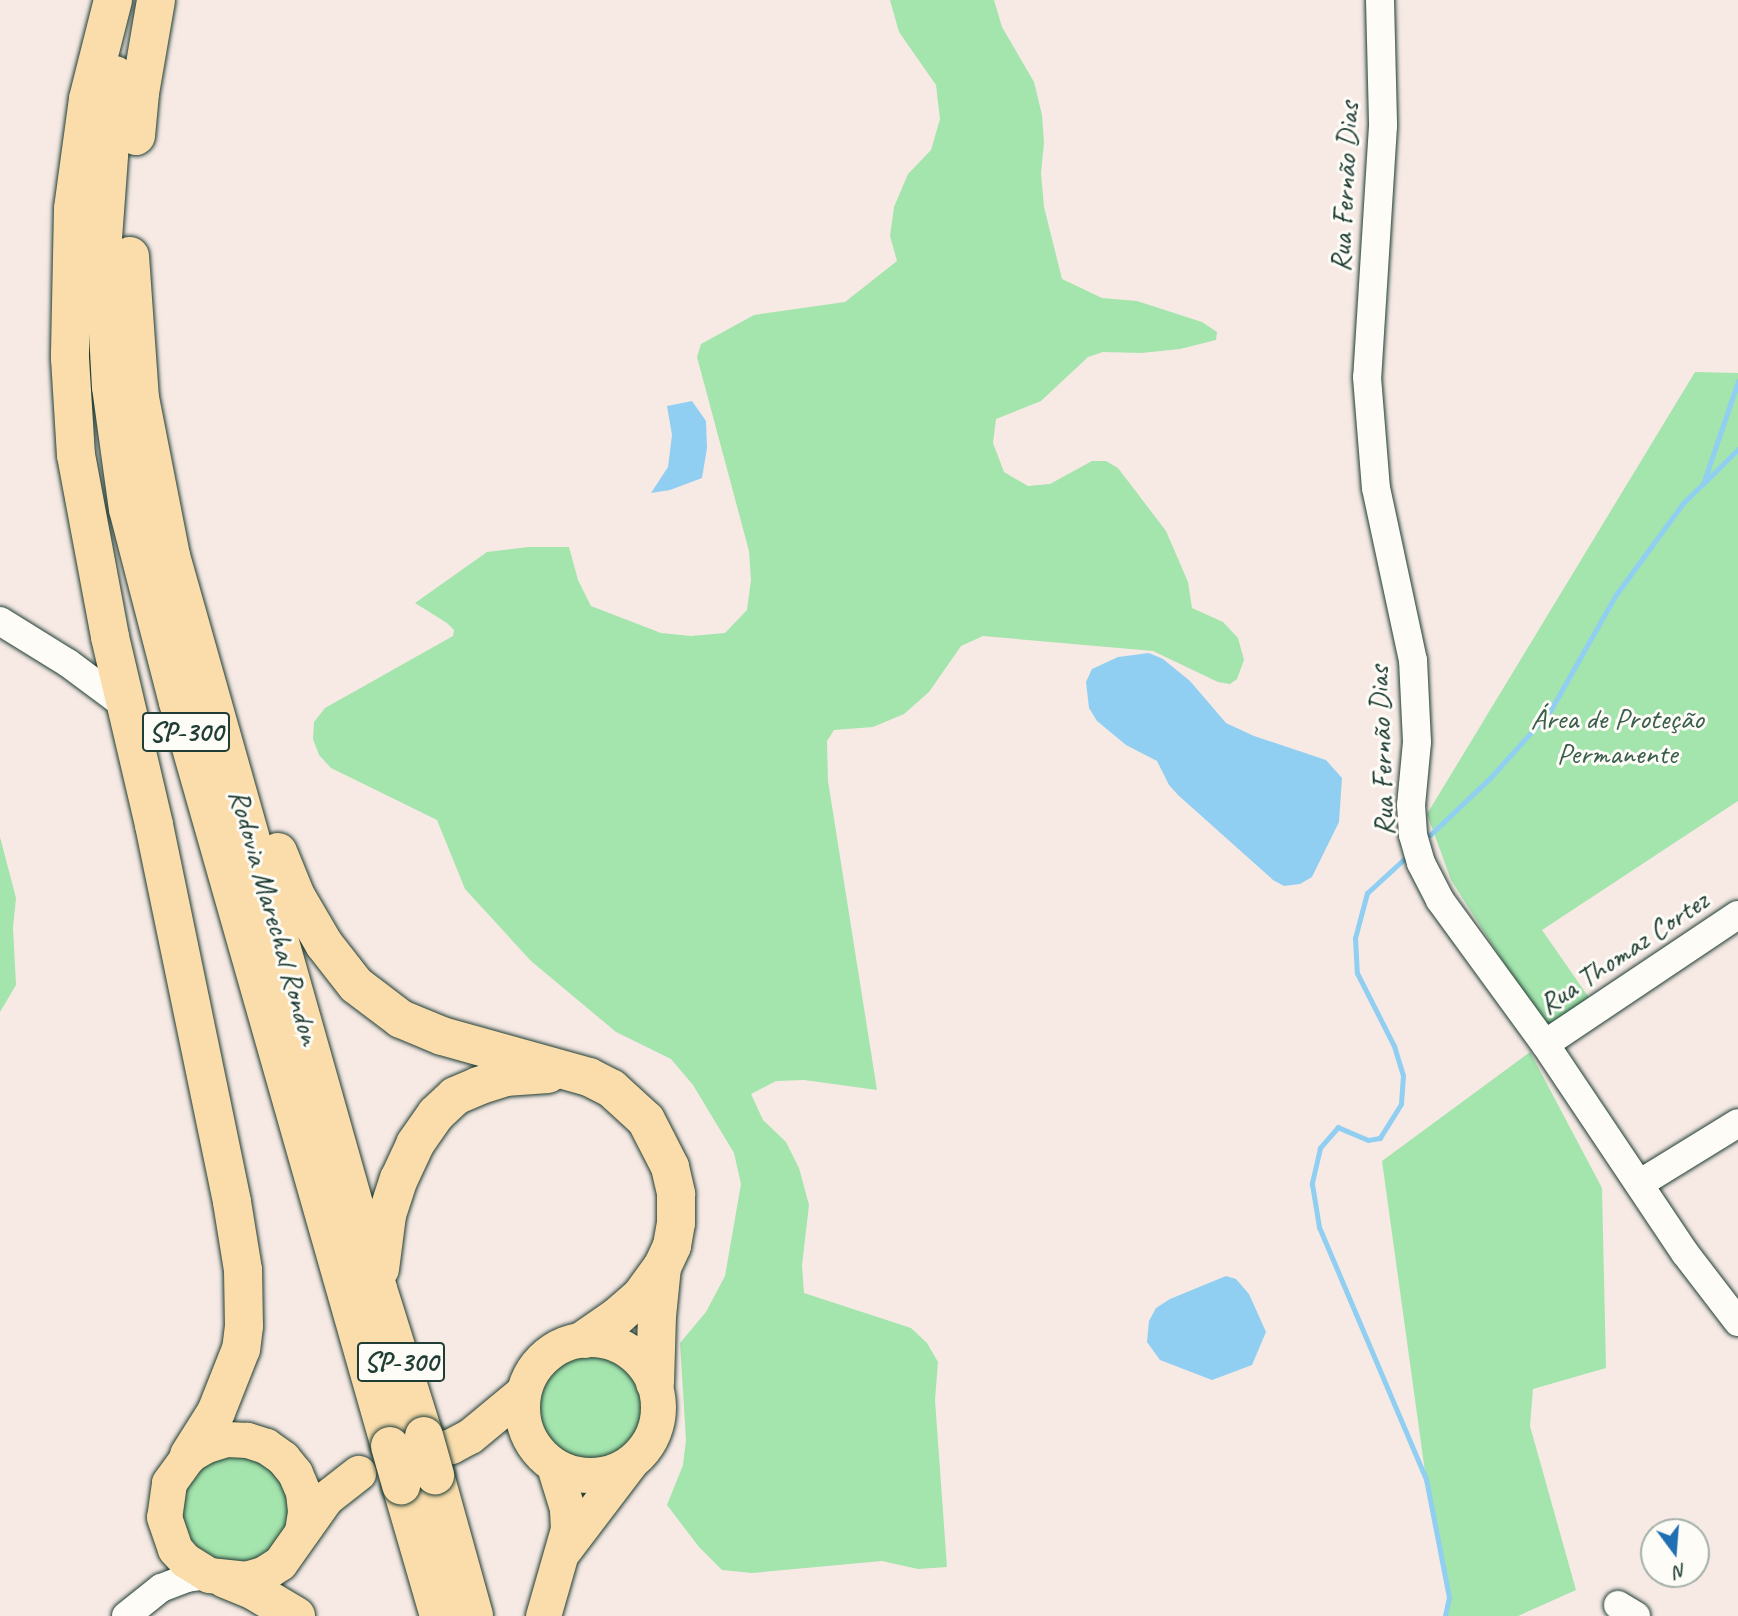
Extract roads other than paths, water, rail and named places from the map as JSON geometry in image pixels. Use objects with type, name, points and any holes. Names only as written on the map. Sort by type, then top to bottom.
[{"type":"highway","points":[[113,0],[88,99],[73,209],[70,358],[76,455],[110,637],[190,1000],[232,1202],[243,1270],[244,1326],[241,1349],[216,1412],[189,1455]]},
{"type":"highway","name":"Rodovia Marechal Rondon","points":[[126,0],[116,70],[103,240],[111,387],[128,509],[177,702],[420,1458],[474,1616]]},
{"type":"highway","name":"Rodovia Marechal Rondon","points":[[156,0],[140,93],[129,229],[139,398],[171,556],[205,667],[378,1289],[420,1458],[439,1616]]},
{"type":"highway","points":[[205,667],[296,896],[324,944],[356,985],[401,1019],[442,1036],[578,1073],[611,1088],[646,1120],[659,1141],[676,1194],[676,1223],[672,1246],[662,1267],[642,1295],[618,1317],[585,1339]]},
{"type":"highway","points":[[378,1289],[387,1215],[415,1144],[436,1114],[455,1096],[505,1077],[578,1073]]},
{"type":"highway","points":[[655,1383],[656,1316],[662,1267]]},
{"type":"highway","points":[[217,1577],[254,1591],[296,1616]]},
{"type":"main road","points":[[420,1458],[487,1425],[522,1393],[533,1369],[552,1350],[585,1339],[607,1340],[628,1349],[644,1364],[655,1383],[659,1405],[656,1427],[646,1447],[630,1463],[564,1550]]},
{"type":"main road","points":[[522,1393],[524,1428],[548,1462],[567,1508],[568,1529],[564,1550],[543,1616]]},
{"type":"main road","points":[[358,1473],[326,1498],[302,1531],[293,1549],[280,1563],[254,1576],[217,1577],[185,1560],[175,1549],[166,1525],[164,1500],[169,1483],[189,1455],[206,1444],[226,1439],[247,1440],[266,1446],[283,1458],[319,1471],[358,1473],[420,1458],[494,1447],[548,1462],[573,1474],[592,1476],[612,1472],[630,1463]]},
{"type":"main road","points":[[283,1458],[295,1473],[303,1492],[305,1511],[302,1531]]},
{"type":"street","name":"Rua Fernão Dias","points":[[1380,0],[1382,126],[1367,377],[1376,488],[1413,660],[1417,742],[1411,805],[1413,835],[1421,863],[1440,900],[1545,1044],[1685,1253],[1738,1322]]},
{"type":"street","points":[[0,621],[68,663],[126,706]]},
{"type":"street","points":[[68,663],[97,653],[110,637]]},
{"type":"street","name":"Rua Thomaz Cortez","points":[[1545,1044],[1738,915]]},
{"type":"street","points":[[1639,1184],[1738,1123]]},
{"type":"street","points":[[160,1588],[171,1571],[175,1549]]},
{"type":"street","points":[[125,1616],[160,1588],[187,1578],[217,1577]]},
{"type":"water","points":[[692,401],[706,421],[707,448],[702,478],[670,490],[651,493],[668,467],[672,435],[667,406]]},
{"type":"water","points":[[1149,653],[1163,659],[1190,681],[1226,723],[1254,736],[1326,760],[1342,778],[1339,822],[1312,877],[1300,884],[1284,886],[1273,880],[1178,795],[1169,785],[1157,761],[1126,745],[1097,721],[1089,708],[1086,682],[1092,669],[1118,657]]},
{"type":"water","points":[[1226,1276],[1236,1279],[1249,1294],[1266,1332],[1252,1365],[1212,1380],[1160,1360],[1147,1342],[1149,1321],[1156,1308],[1170,1299]]},
{"type":"waterway","points":[[1430,835],[1491,777],[1550,711],[1615,596],[1683,503],[1703,484],[1738,381]]},
{"type":"waterway","points":[[1706,481],[1738,449]]},
{"type":"waterway","points":[[1403,860],[1367,893],[1355,938],[1357,973],[1394,1046],[1403,1075],[1401,1104],[1380,1138],[1368,1140],[1338,1127],[1320,1148],[1312,1184],[1319,1227],[1426,1479],[1449,1597],[1445,1616]]},
{"type":"park label","name":"Área de Proteção Permanente","points":[[1617,735]]}]
